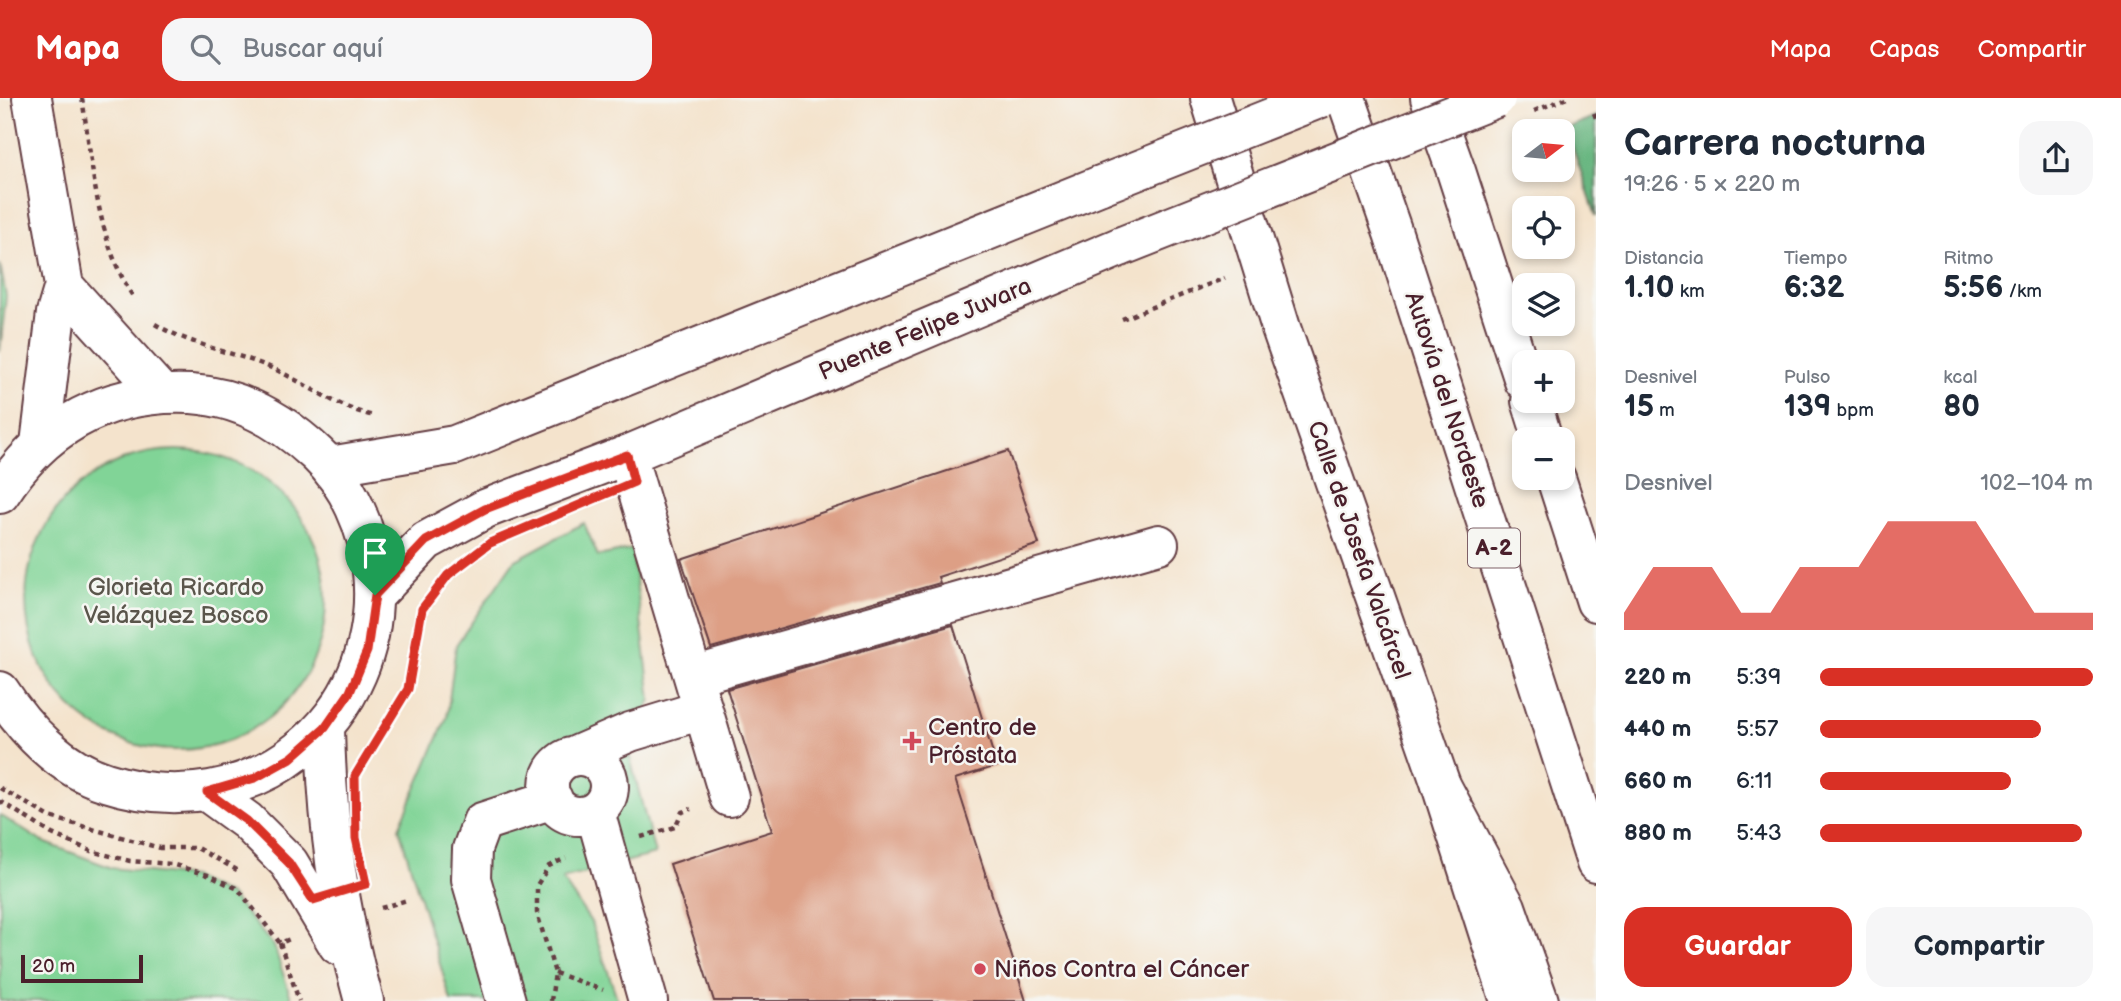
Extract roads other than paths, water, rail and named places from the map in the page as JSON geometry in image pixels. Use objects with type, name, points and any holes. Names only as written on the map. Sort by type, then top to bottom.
[{"type":"main road","points":[[0,100],[9,98]]},
{"type":"main road","points":[[32,98],[64,286],[56,313],[40,444]]},
{"type":"main road","name":"Calle de Josefa Valcárcel","points":[[1210,98],[1281,328],[1441,785],[1510,1001]]},
{"type":"main road","points":[[330,466],[455,445],[1321,98]]},
{"type":"main road","name":"Autovía del Nordeste","points":[[1346,98],[1393,233],[1596,863]]},
{"type":"main road","points":[[1430,98],[1514,350]]},
{"type":"main road","name":"Puente Felipe Juvara","points":[[375,595],[426,541],[485,509],[627,455],[1122,246],[1496,98]]},
{"type":"main road","points":[[64,286],[161,393]]},
{"type":"main road","points":[[0,494],[10,478],[40,444],[76,418],[117,401],[161,393],[209,395],[254,409],[295,434],[330,466],[354,505],[370,549],[375,595],[367,651],[350,692],[325,728],[291,758],[255,778],[207,792],[173,794],[135,790],[104,782],[66,762],[6,712]]},
{"type":"main road","points":[[627,455],[729,797]]},
{"type":"main road","points":[[1560,490],[1596,602]]},
{"type":"main road","points":[[577,755],[597,761],[608,778],[607,797],[595,812],[585,816],[566,814],[558,808],[549,790],[552,771],[567,758],[630,732],[698,693],[1159,544]]},
{"type":"main road","points":[[325,728],[329,830],[337,924],[363,997]]},
{"type":"main road","points":[[1441,785],[1506,907],[1539,1001]]},
{"type":"main road","points":[[207,792],[247,821],[289,863],[337,924]]},
{"type":"main road","points":[[506,1001],[471,878],[472,849],[482,822],[553,799]]},
{"type":"main road","points":[[595,812],[648,1001]]},
{"type":"place","name":"Centro de Próstata","points":[[912,741]]},
{"type":"place","name":"Niños Contra el Cáncer","points":[[980,969]]},
{"type":"park label","name":"Glorieta Ricardo Velázquez Bosco","points":[[176,601]]}]
